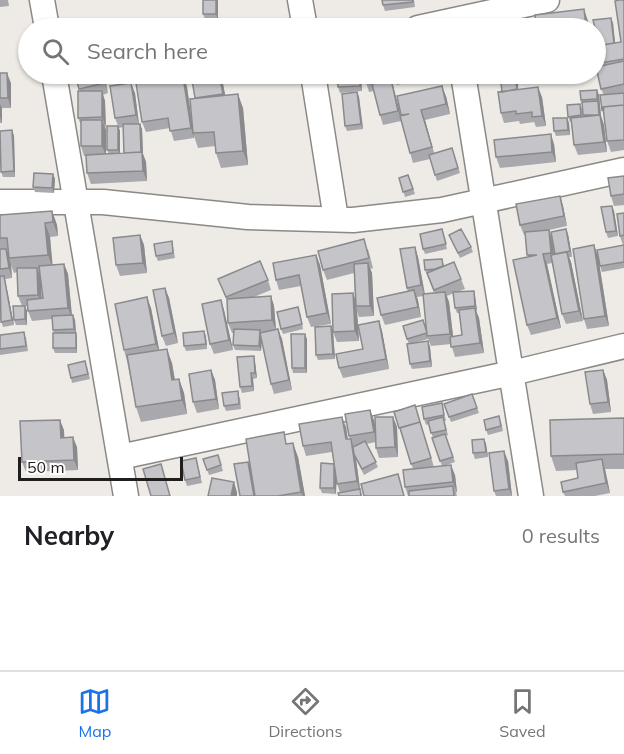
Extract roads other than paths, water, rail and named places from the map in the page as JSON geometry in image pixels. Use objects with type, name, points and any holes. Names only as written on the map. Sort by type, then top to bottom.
[{"type":"street","points":[[42,0],[45,18]]},
{"type":"street","points":[[300,0],[303,18]]},
{"type":"street","points":[[453,16],[547,0]]},
{"type":"street","points":[[56,84],[126,496]]},
{"type":"street","points":[[315,84],[336,219]]},
{"type":"street","points":[[465,84],[531,496]]},
{"type":"street","points":[[0,202],[103,202],[248,217],[352,220],[442,210],[624,170]]},
{"type":"street","points":[[120,457],[512,373],[624,346]]}]
